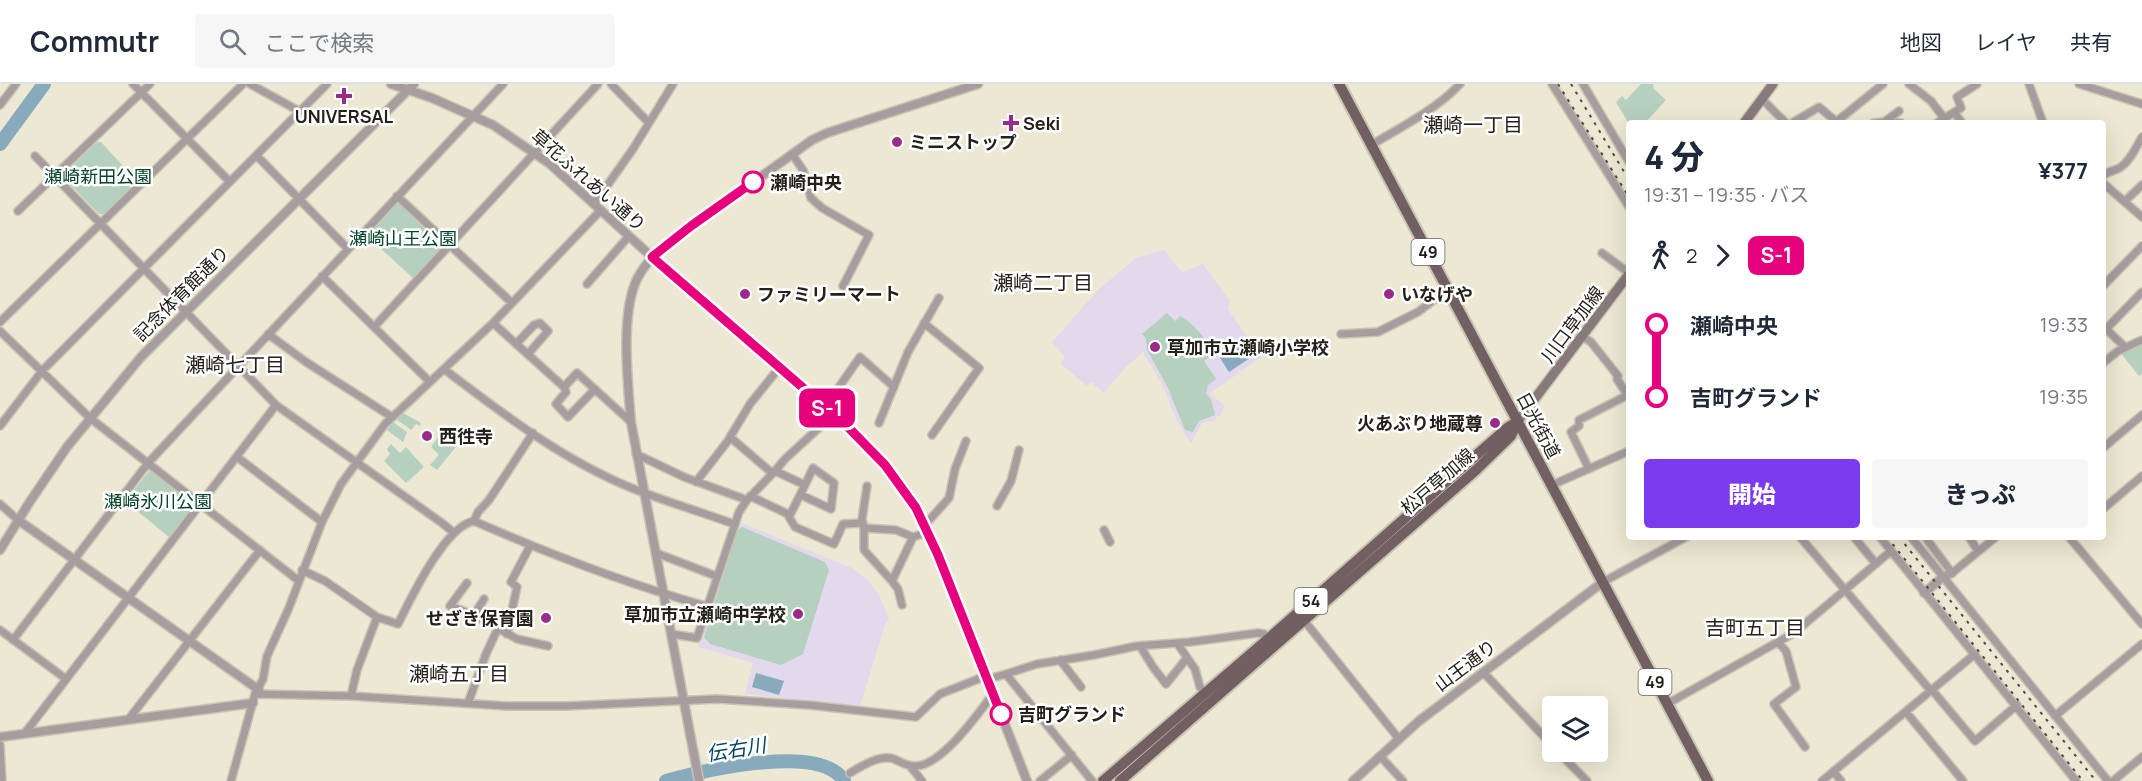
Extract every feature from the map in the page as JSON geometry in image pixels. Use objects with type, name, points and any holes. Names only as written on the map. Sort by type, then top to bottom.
[{"type":"main road","name":"日光街道","points":[[1339,84],[1708,781]]},
{"type":"main road","points":[[1746,120],[1773,84]]},
{"type":"main road","name":"川口草加線","points":[[1518,421],[1626,277]]},
{"type":"main road","name":"松戸草加線","points":[[1120,781],[1507,428],[1518,421]]},
{"type":"main road","name":"松戸草加線","points":[[1103,781],[1205,693],[1271,642]]},
{"type":"street","points":[[0,105],[16,84]]},
{"type":"street","points":[[133,84],[230,182]]},
{"type":"street","points":[[18,211],[56,177],[150,84]]},
{"type":"street","points":[[0,322],[243,84]]},
{"type":"street","points":[[250,84],[299,111]]},
{"type":"street","points":[[0,426],[42,371],[327,84]]},
{"type":"street","name":"草花ふれあい通り","points":[[391,84],[411,87],[472,115],[493,125],[534,152],[834,414],[885,465],[905,491],[926,529],[1028,781]]},
{"type":"street","points":[[13,640],[148,463],[503,84]]},
{"type":"street","points":[[374,327],[597,84]]},
{"type":"street","points":[[610,84],[649,123]]},
{"type":"street","points":[[231,781],[267,656],[288,610],[322,522],[341,484],[392,417],[493,323],[597,207],[673,84]]},
{"type":"street","points":[[699,781],[631,422],[628,315],[637,280],[652,257],[691,226],[792,154],[827,133],[978,84]]},
{"type":"street","points":[[1371,145],[1408,123],[1454,91],[1460,84]]},
{"type":"street","points":[[1552,84],[1626,202]]},
{"type":"street","points":[[1583,84],[1626,157]]},
{"type":"street","points":[[1839,120],[1883,84]]},
{"type":"street","points":[[1909,84],[1931,101],[1944,118]]},
{"type":"street","points":[[1941,120],[1961,108],[1957,97],[1977,84]]},
{"type":"street","points":[[2029,84],[2042,120]]},
{"type":"street","points":[[2079,84],[2142,104]]},
{"type":"street","name":"記念体育館通り","points":[[0,550],[45,478],[90,418],[141,357],[411,87]]},
{"type":"street","points":[[1762,99],[1783,120]]},
{"type":"street","points":[[1797,120],[1819,107],[1835,120]]},
{"type":"street","points":[[1887,120],[1899,111]]},
{"type":"street","points":[[1954,112],[1960,120]]},
{"type":"street","points":[[2106,174],[2112,169],[2119,169],[2128,160],[2142,137]]},
{"type":"street","points":[[792,154],[803,170],[811,198],[831,213],[869,235],[843,286]]},
{"type":"street","points":[[35,156],[276,405],[453,532]]},
{"type":"street","points":[[257,156],[347,248]]},
{"type":"street","points":[[2106,185],[2142,216]]},
{"type":"street","points":[[2125,201],[2142,185]]},
{"type":"street","points":[[397,196],[512,303]]},
{"type":"street","points":[[587,284],[629,236]]},
{"type":"street","points":[[2106,283],[2142,246]]},
{"type":"street","points":[[1602,253],[1626,271]]},
{"type":"street","points":[[322,276],[430,382]]},
{"type":"street","points":[[1341,334],[1378,332],[1418,312],[1448,290]]},
{"type":"street","points":[[2106,326],[2142,292]]},
{"type":"street","points":[[879,423],[908,352],[939,298]]},
{"type":"street","points":[[493,323],[564,387],[566,392],[555,404],[568,417],[595,389]]},
{"type":"street","points":[[516,344],[534,325],[540,323],[548,331],[528,354]]},
{"type":"street","points":[[924,323],[978,368],[932,435]]},
{"type":"street","points":[[2106,328],[2125,347]]},
{"type":"street","points":[[0,331],[90,418],[299,581]]},
{"type":"street","points":[[268,334],[306,362],[392,417]]},
{"type":"street","points":[[1583,337],[1591,342],[1618,376],[1617,379],[1626,393]]},
{"type":"street","points":[[2106,361],[2125,347],[2142,340]]},
{"type":"street","points":[[825,407],[860,357],[894,387]]},
{"type":"street","points":[[696,482],[730,437],[750,404],[779,368]]},
{"type":"street","points":[[444,369],[501,413],[585,465],[644,492],[734,524]]},
{"type":"street","points":[[564,387],[577,373],[631,422]]},
{"type":"street","points":[[1589,469],[1572,432],[1579,426],[1579,420],[1626,397]]},
{"type":"street","points":[[26,733],[276,405]]},
{"type":"street","points":[[671,634],[697,638],[734,524],[749,498],[785,459],[834,414]]},
{"type":"street","points":[[2106,446],[2141,417]]},
{"type":"street","points":[[302,570],[325,581],[377,618],[398,624],[419,583],[453,532],[464,524],[474,521],[532,433]]},
{"type":"street","points":[[730,437],[774,472],[805,485]]},
{"type":"street","points":[[892,582],[913,537],[926,529],[950,498],[955,469],[966,441]]},
{"type":"street","points":[[997,506],[1011,481],[1019,450]]},
{"type":"street","points":[[1552,485],[1626,452]]},
{"type":"street","points":[[636,454],[696,482],[749,498],[790,515]]},
{"type":"street","points":[[237,457],[322,522]]},
{"type":"street","points":[[801,495],[831,509],[834,483],[813,468],[789,517],[795,527],[834,544],[843,524],[896,530],[913,537]]},
{"type":"street","points":[[2106,506],[2142,476]]},
{"type":"street","points":[[867,486],[863,526],[864,550],[898,590],[902,605]]},
{"type":"street","points":[[0,504],[18,520],[190,641],[256,696]]},
{"type":"street","points":[[474,521],[530,546],[663,594],[706,606]]},
{"type":"street","points":[[1104,530],[1110,542]]},
{"type":"street","points":[[1603,582],[1680,540]]},
{"type":"street","points":[[1802,540],[1975,741],[2017,705]]},
{"type":"street","points":[[1856,540],[1876,564]]},
{"type":"street","points":[[1882,540],[2076,781]]},
{"type":"street","points":[[1913,540],[2108,781]]},
{"type":"street","points":[[1927,540],[1952,573]]},
{"type":"street","points":[[1971,540],[1978,551]]},
{"type":"street","points":[[1924,593],[1991,540]]},
{"type":"street","points":[[2072,540],[2142,624]]},
{"type":"street","points":[[507,634],[517,587],[511,582],[530,546]]},
{"type":"street","points":[[128,720],[260,550]]},
{"type":"street","points":[[1667,704],[1794,633],[1891,551]]},
{"type":"street","points":[[656,553],[716,576]]},
{"type":"street","name":"山王通り","points":[[1353,781],[1399,738],[1603,582]]},
{"type":"street","points":[[467,583],[450,606],[474,615],[517,639],[548,646]]},
{"type":"street","points":[[474,615],[484,599]]},
{"type":"street","points":[[1301,616],[1399,738]]},
{"type":"street","points":[[351,696],[357,670],[377,618]]},
{"type":"street","points":[[468,703],[498,628]]},
{"type":"street","points":[[0,630],[66,680]]},
{"type":"street","points":[[0,737],[128,720],[256,696],[351,696],[566,706],[717,699],[809,705],[916,717],[940,694],[1037,664],[1140,646],[1258,633],[1264,634],[1271,642]]},
{"type":"street","points":[[1778,642],[1786,651],[1796,687],[1774,704],[1805,747]]},
{"type":"street","points":[[1177,643],[1195,669],[1200,687],[1205,693]]},
{"type":"street","points":[[2055,716],[2142,644]]},
{"type":"street","points":[[1140,646],[1166,684],[1187,658]]},
{"type":"street","points":[[1822,781],[1975,654]]},
{"type":"street","points":[[1060,660],[1081,687]]},
{"type":"street","points":[[1483,672],[1542,734]]},
{"type":"street","points":[[1006,674],[1092,781]]},
{"type":"street","points":[[850,773],[866,764],[882,759],[891,758],[910,766],[927,763],[943,752],[968,728],[993,694]]},
{"type":"street","points":[[1906,712],[1964,781]]},
{"type":"street","points":[[0,745],[2,781]]},
{"type":"street","points":[[1040,781],[1072,755]]},
{"type":"street","points":[[1380,756],[1403,781]]},
{"type":"street","points":[[2112,781],[2142,757]]},
{"type":"street","points":[[1568,762],[1587,781]]},
{"type":"street","points":[[910,766],[922,781]]},
{"type":"street","points":[[1834,772],[1841,781]]},
{"type":"shaded area","name":"草加市立瀬崎小学校","points":[[1164,250],[1182,272],[1203,264],[1230,301],[1228,309],[1261,357],[1209,394],[1225,405],[1220,416],[1215,417],[1216,420],[1202,423],[1191,444],[1176,419],[1164,388],[1143,352],[1124,369],[1104,393],[1091,382],[1087,386],[1061,364],[1065,357],[1052,342],[1099,289],[1136,258]]},
{"type":"shaded area","name":"草加市立瀬崎中学校","points":[[737,521],[852,568],[867,579],[879,595],[889,619],[885,625],[860,706],[745,694],[753,663],[698,647]]},
{"type":"green space","points":[[1641,84],[1653,84],[1654,89],[1666,100],[1648,120],[1627,120],[1616,102],[1622,96],[1626,100]]},
{"type":"green space","name":"瀬崎新田公園","points":[[97,142],[101,142],[136,180],[136,183],[104,214],[99,214],[64,178],[64,173]]},
{"type":"green space","name":"瀬崎山王公園","points":[[396,203],[399,203],[442,243],[443,247],[413,278],[367,236],[368,232]]},
{"type":"green space","points":[[1167,313],[1175,321],[1180,316],[1190,323],[1200,333],[1210,350],[1211,356],[1204,361],[1216,379],[1208,385],[1206,394],[1211,399],[1215,415],[1199,421],[1193,432],[1185,430],[1167,386],[1147,350],[1146,339],[1142,334]]},
{"type":"green space","points":[[2142,342],[2142,374],[2139,376],[2120,352]]},
{"type":"green space","points":[[403,413],[421,423],[420,426],[416,424],[411,430],[396,419]]},
{"type":"green space","points":[[393,422],[407,432],[403,442],[387,430]]},
{"type":"green space","points":[[441,433],[459,443],[437,470],[430,465],[439,455],[431,447]]},
{"type":"green space","points":[[391,444],[400,453],[406,447],[424,467],[406,483],[384,461],[390,454],[387,449]]},
{"type":"green space","name":"瀬崎氷川公園","points":[[151,469],[195,503],[169,537],[125,501]]},
{"type":"green space","points":[[742,527],[825,562],[829,570],[803,654],[781,665],[710,644],[704,637],[737,531]]},
{"type":"water","points":[[1243,343],[1253,356],[1229,372],[1220,358]]},
{"type":"water","points":[[756,673],[784,681],[779,695],[752,687]]},
{"type":"waterway","points":[[0,144],[44,84]]},
{"type":"waterway","name":"伝右川","points":[[666,781],[732,766],[787,761],[812,763],[831,769],[844,781]]},
{"type":"railway","points":[[1558,84],[1626,192]]},
{"type":"railway","points":[[1571,84],[1626,175]]},
{"type":"railway","points":[[1889,540],[2083,781]]},
{"type":"railway","points":[[1901,540],[2096,781]]},
{"type":"bus line","name":"S-1","points":[[753,182],[652,257],[846,425],[897,480],[916,508],[938,555],[1001,714]]},
{"type":"place","name":"UNIVERSAL","points":[[344,96]]},
{"type":"place","name":"Seki","points":[[1011,123]]},
{"type":"place","name":"ミニストップ","points":[[897,142]]},
{"type":"place","name":"瀬崎中央","points":[[753,182]]},
{"type":"place","name":"ファミリーマート","points":[[745,294]]},
{"type":"place","name":"いなげや","points":[[1389,294]]},
{"type":"place","name":"草加市立瀬崎小学校","points":[[1155,347]]},
{"type":"place","name":"火あぶり地蔵尊","points":[[1495,423]]},
{"type":"place","name":"西徃寺","points":[[427,436]]},
{"type":"place","name":"草加市立瀬崎中学校","points":[[798,614]]},
{"type":"place","name":"せざき保育園","points":[[546,618]]},
{"type":"place","name":"吉町グランド","points":[[1001,714]]},
{"type":"district","name":"瀬崎一丁目","points":[[1473,124]]},
{"type":"district","name":"瀬崎二丁目","points":[[1043,282]]},
{"type":"district","name":"瀬崎七丁目","points":[[235,364]]},
{"type":"district","name":"吉町五丁目","points":[[1755,627]]},
{"type":"district","name":"瀬崎五丁目","points":[[459,673]]}]
